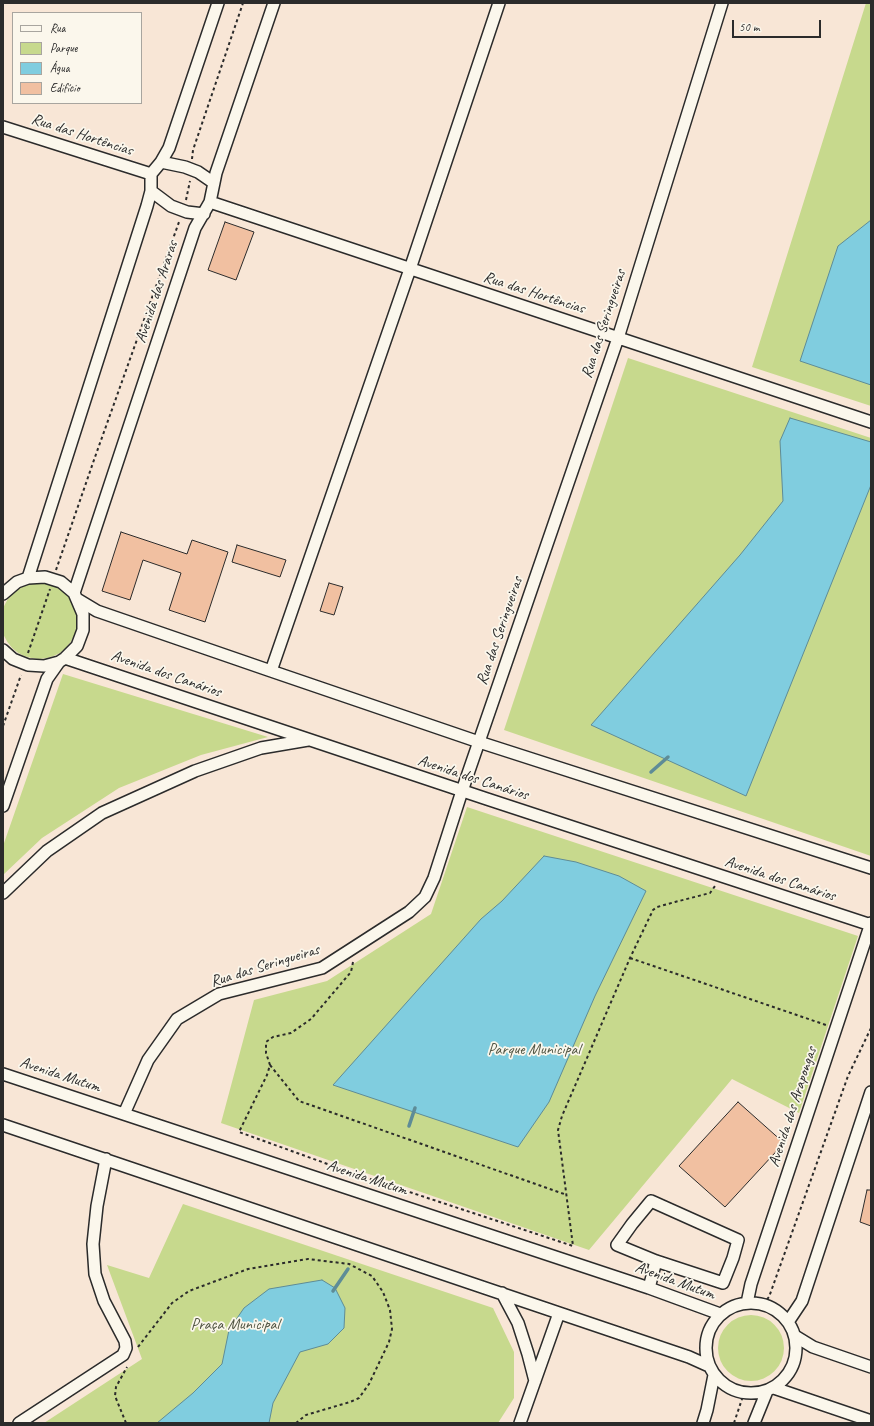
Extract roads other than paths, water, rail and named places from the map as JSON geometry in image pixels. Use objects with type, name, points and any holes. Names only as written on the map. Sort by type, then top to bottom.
[{"type":"street","points":[[28,578],[151,192],[151,174],[161,162],[169,148],[218,3]]},
{"type":"street","name":"Avenida das Araras","points":[[75,596],[195,228],[210,202],[216,173],[274,3]]},
{"type":"street","points":[[271,672],[410,269],[499,3]]},
{"type":"street","name":"Rua das Seringueiras","points":[[124,1114],[148,1060],[177,1019],[219,994],[322,968],[409,912],[425,897],[434,878],[462,791],[618,338],[722,3]]},
{"type":"street","name":"Rua das Hortências","points":[[3,127],[151,174]]},
{"type":"street","points":[[161,162],[191,169],[214,183]]},
{"type":"street","points":[[151,192],[171,206],[204,214]]},
{"type":"street","name":"Rua das Hortências","points":[[210,202],[871,422]]},
{"type":"street","points":[[3,594],[17,582],[28,578],[45,577],[61,582],[75,596],[97,611],[271,672],[479,742],[871,868]]},
{"type":"street","points":[[3,581],[17,582]]},
{"type":"street","points":[[3,806],[47,679],[62,660],[76,646],[83,630],[83,614],[75,596]]},
{"type":"street","points":[[3,650],[13,659],[28,665],[44,666],[62,660]]},
{"type":"street","name":"Avenida dos Canários","points":[[62,660],[871,924]]},
{"type":"street","points":[[3,892],[47,851],[102,813],[195,771],[261,748],[309,740]]},
{"type":"street","name":"Avenida das Arapongas","points":[[747,1303],[751,1284],[871,924]]},
{"type":"street","name":"Avenida Mutum","points":[[3,1074],[649,1288],[720,1314]]},
{"type":"street","points":[[788,1322],[802,1301],[871,1092]]},
{"type":"street","points":[[3,1125],[689,1357],[711,1371],[722,1384],[732,1390],[744,1393],[756,1394],[770,1389],[786,1378],[793,1365],[797,1351],[795,1336],[788,1322],[777,1311],[763,1304],[747,1303],[732,1307],[720,1314],[711,1325],[706,1338],[705,1352],[711,1371],[707,1410],[703,1423]]},
{"type":"street","points":[[19,1423],[123,1355],[126,1348],[125,1341],[104,1301],[95,1274],[93,1244],[97,1206],[106,1159]]},
{"type":"street","points":[[651,1201],[738,1240],[733,1258],[723,1282],[656,1261],[617,1246],[632,1224],[651,1201]]},
{"type":"street","points":[[649,1288],[656,1261]]},
{"type":"street","points":[[502,1294],[518,1323],[535,1382]]},
{"type":"street","points":[[520,1423],[559,1313]]},
{"type":"street","points":[[795,1336],[813,1348],[871,1367]]},
{"type":"street","points":[[770,1389],[850,1419],[871,1421]]},
{"type":"street","points":[[754,1423],[770,1389]]},
{"type":"water","points":[[871,220],[871,385],[800,361],[838,246]]},
{"type":"water","points":[[790,418],[871,442],[871,485],[746,796],[591,725],[740,555],[783,501],[780,441]]},
{"type":"water","points":[[544,856],[576,862],[619,876],[646,891],[595,996],[549,1102],[518,1147],[333,1085],[481,919],[502,901]]},
{"type":"water","points":[[322,1280],[335,1288],[345,1308],[344,1328],[328,1344],[300,1352],[273,1403],[269,1423],[157,1423],[193,1393],[222,1364],[229,1330],[244,1308],[269,1289]]},
{"type":"waterway","points":[[651,772],[668,757]]},
{"type":"waterway","points":[[409,1126],[415,1108]]},
{"type":"waterway","points":[[333,1291],[348,1269]]},
{"type":"park label","name":"Parque Municipal","points":[[534,1050]]},
{"type":"park label","name":"Praça Municipal","points":[[235,1325]]}]
